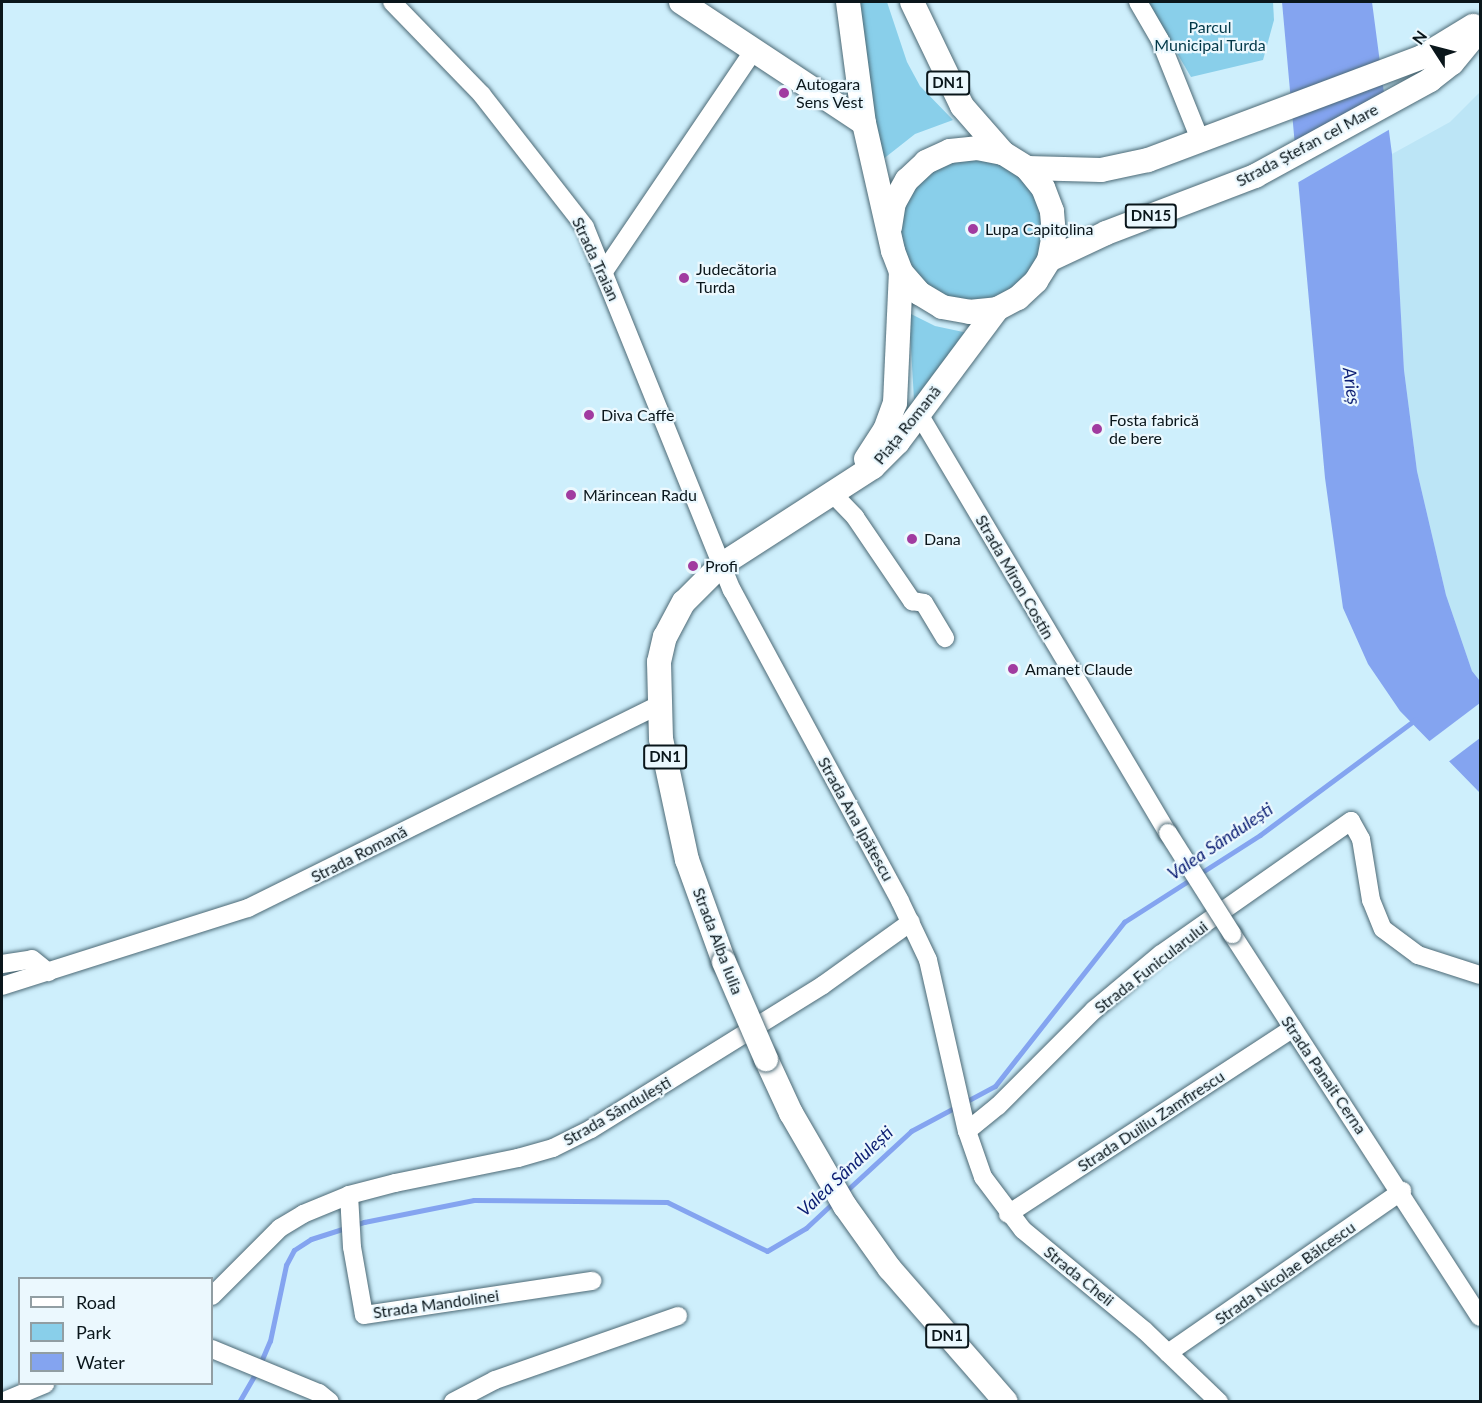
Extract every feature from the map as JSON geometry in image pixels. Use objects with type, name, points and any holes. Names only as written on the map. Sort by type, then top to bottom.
[{"type":"main road","points":[[681,2],[864,123]]},
{"type":"main road","name":"Piața Romană","points":[[838,492],[877,443],[895,403],[901,272],[864,123],[848,2]]},
{"type":"main road","name":"Piața Romană","points":[[838,492],[873,467],[919,414],[996,309],[1024,292],[1049,260],[1054,235],[1052,211],[1043,188],[1027,168],[1003,153],[951,89],[912,2]]},
{"type":"main road","name":"Strada Ștefan cel Mare","points":[[1027,168],[1101,170],[1149,160],[1422,57],[1480,22]]},
{"type":"main road","name":"Strada Ștefan cel Mare","points":[[1049,260],[1106,233],[1255,176],[1430,80],[1452,63],[1480,29]]},
{"type":"main road","name":"Piața Romană","points":[[890,230],[894,203],[907,180],[926,162],[959,150],[977,148],[1003,153]]},
{"type":"main road","name":"Piața Romană","points":[[901,272],[919,293],[942,307],[969,312],[996,309]]},
{"type":"main road","name":"Strada Alba Iulia","points":[[838,492],[721,565],[684,602],[665,638],[659,662],[658,705],[680,833],[724,962],[766,1059],[804,1137],[845,1206],[890,1269],[1006,1401]]},
{"type":"street","name":"Strada Traian","points":[[392,2],[482,95],[585,227],[605,270],[721,565]]},
{"type":"street","points":[[1138,2],[1160,40],[1201,141]]},
{"type":"street","points":[[605,270],[754,50]]},
{"type":"street","name":"Strada Miron Costin","points":[[919,414],[1168,833]]},
{"type":"street","points":[[838,492],[912,601],[924,603],[945,638]]},
{"type":"street","name":"Strada Ana Ipătescu","points":[[721,565],[911,922],[938,990],[959,1086]]},
{"type":"street","name":"Strada Romană","points":[[2,986],[248,908],[658,705]]},
{"type":"street","name":"Strada Funicularului","points":[[965,1124],[998,1106],[1094,1011],[1161,954],[1351,821],[1361,839],[1371,900],[1383,929],[1418,955],[1480,975]]},
{"type":"street","name":"Strada Panait Cerna","points":[[1168,833],[1293,1028],[1402,1191],[1480,1317]]},
{"type":"street","name":"Strada Sândulești","points":[[213,1295],[280,1228],[349,1195],[553,1148],[591,1129],[823,986],[911,922]]},
{"type":"street","points":[[2,964],[32,959],[48,972]]},
{"type":"street","name":"Strada Duiliu Zamfirescu","points":[[1008,1214],[1293,1028]]},
{"type":"street","name":"Strada Cheii","points":[[959,1086],[965,1124],[983,1177],[1008,1214],[1168,1353],[1219,1401]]},
{"type":"street","name":"Strada Nicolae Bălcescu","points":[[1168,1353],[1402,1191]]},
{"type":"street","name":"Strada Mandolinei","points":[[349,1195],[351,1247],[361,1312],[368,1315],[592,1281]]},
{"type":"street","points":[[453,1401],[495,1380],[678,1316]]},
{"type":"street","points":[[213,1349],[272,1372],[330,1401]]},
{"type":"street","points":[[2,1401],[40,1385]]},
{"type":"shaded area","points":[[1480,92],[1480,681],[1472,671],[1446,595],[1417,471],[1404,370],[1392,154],[1450,122]]},
{"type":"green space","points":[[856,2],[887,2],[907,62],[920,86],[953,120],[915,134],[882,160]]},
{"type":"green space","name":"Parcul Municipal Turda","points":[[1147,2],[1273,2],[1274,20],[1263,60],[1191,77]]},
{"type":"green space","points":[[987,157],[1020,173],[1041,202],[1046,237],[1023,286],[973,306],[923,289],[897,242],[900,206],[934,165]]},
{"type":"green space","points":[[909,313],[935,326],[968,333],[914,400]]},
{"type":"water","name":"Arieș","points":[[1282,2],[1372,2],[1392,154],[1404,370],[1417,471],[1446,595],[1472,671],[1480,681],[1480,793],[1400,711],[1368,664],[1343,608],[1325,478]]},
{"type":"pier","points":[[1388,98],[1392,128],[1297,183],[1293,150]]},
{"type":"pier","points":[[1480,703],[1480,738],[1447,763],[1427,743]]},
{"type":"waterway","name":"Valea Sândulești","points":[[845,1192],[911,1131],[995,1086],[1124,922],[1260,835],[1416,719]]},
{"type":"waterway","name":"Valea Sândulești","points":[[260,1364],[270,1341],[286,1265],[294,1250],[311,1239],[364,1222],[474,1200],[667,1202],[767,1251],[806,1228],[836,1200]]},
{"type":"waterway","name":"Valea Sândulești","points":[[239,1402],[256,1372]]},
{"type":"place","name":"Autogara Sens Vest","points":[[784,93]]},
{"type":"place","name":"Lupa Capitolina","points":[[973,229]]},
{"type":"place","name":"Judecătoria Turda","points":[[684,278]]},
{"type":"place","name":"Diva Caffe","points":[[589,415]]},
{"type":"place","name":"Fosta fabrică de bere","points":[[1097,429]]},
{"type":"place","name":"Mărincean Radu","points":[[571,495]]},
{"type":"place","name":"Dana","points":[[912,539]]},
{"type":"place","name":"Profi","points":[[693,566]]},
{"type":"place","name":"Amanet Claude","points":[[1013,669]]}]
